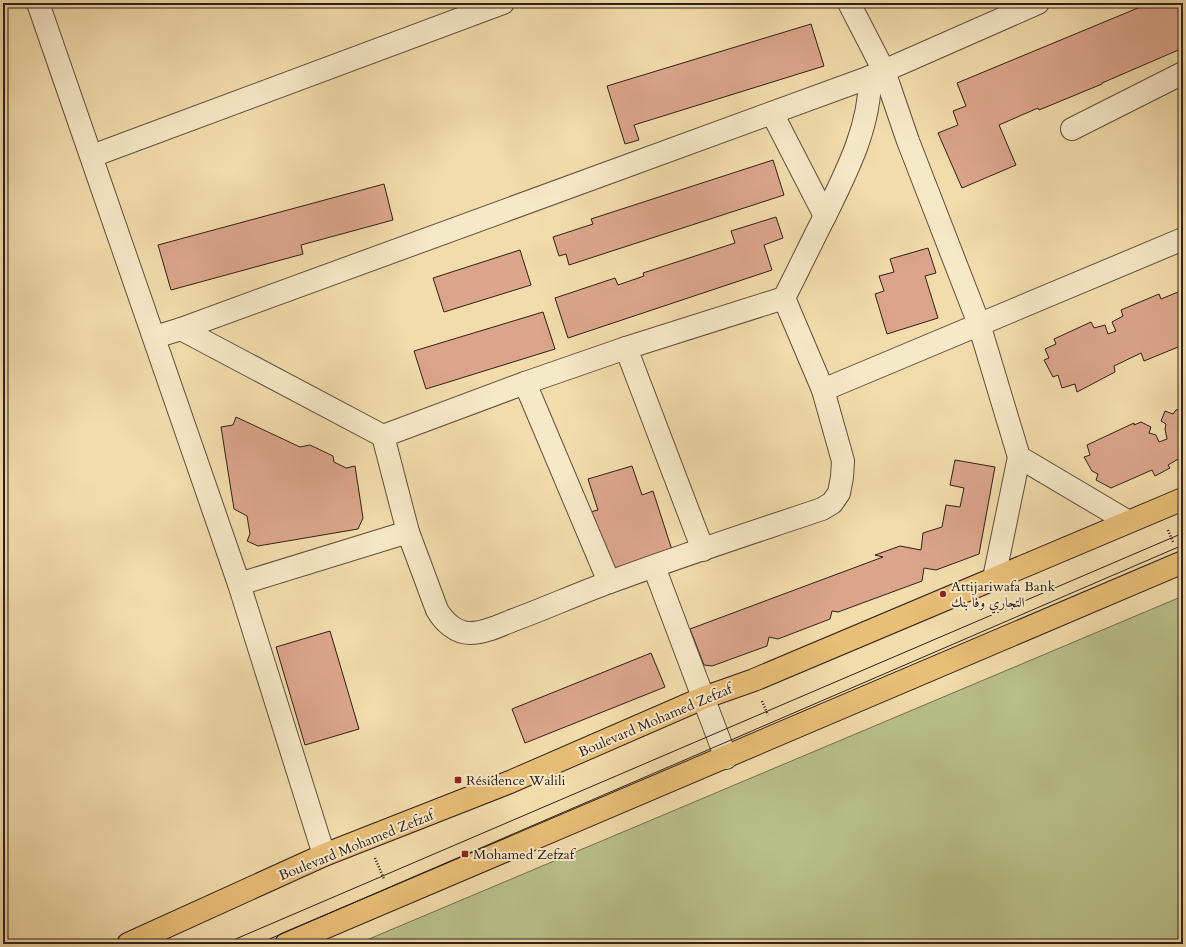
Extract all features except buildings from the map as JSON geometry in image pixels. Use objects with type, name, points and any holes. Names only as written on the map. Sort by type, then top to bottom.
[{"type":"main road","name":"Boulevard Mohamed Zefzaf","points":[[128,944],[324,855],[510,782],[703,698],[754,680],[1183,499]]},
{"type":"main road","points":[[286,944],[391,901],[1182,563]]},
{"type":"street","points":[[38,3],[155,337],[239,584],[324,855]]},
{"type":"street","points":[[92,156],[474,8],[503,3]]},
{"type":"street","points":[[849,3],[877,74],[908,141],[979,324],[1019,457],[994,578]]},
{"type":"street","points":[[155,337],[181,329],[877,74],[1038,3]]},
{"type":"street","points":[[1072,129],[1183,73]]},
{"type":"street","points":[[383,436],[525,383],[626,348],[784,298],[844,176],[864,126],[877,74]]},
{"type":"street","points":[[772,113],[825,216]]},
{"type":"street","points":[[823,390],[1183,239]]},
{"type":"street","points":[[181,329],[383,436],[408,532],[436,610],[442,619],[460,631],[471,633],[495,627],[557,604],[609,582],[822,509],[832,503],[839,493],[843,461],[823,390],[784,298]]},
{"type":"street","points":[[626,348],[703,550]]},
{"type":"street","points":[[525,383],[609,582]]},
{"type":"street","points":[[1019,457],[1126,522]]},
{"type":"street","points":[[239,584],[408,532]]},
{"type":"street","points":[[654,567],[726,758]]},
{"type":"path","points":[[1159,509],[1182,563]]},
{"type":"path","points":[[754,680],[776,736]]},
{"type":"path","points":[[368,839],[391,901]]},
{"type":"green space","points":[[1183,596],[1183,944],[358,944],[369,939]]},
{"type":"tram line","points":[[224,944],[1183,533]]},
{"type":"tram line","points":[[258,944],[1183,545]]},
{"type":"place","name":"Attijariwafa Bank التجاري وفا بنك","points":[[943,594]]},
{"type":"place","name":"Résidence Walili","points":[[458,780]]},
{"type":"place","name":"Mohamed Zefzaf","points":[[465,854]]}]
